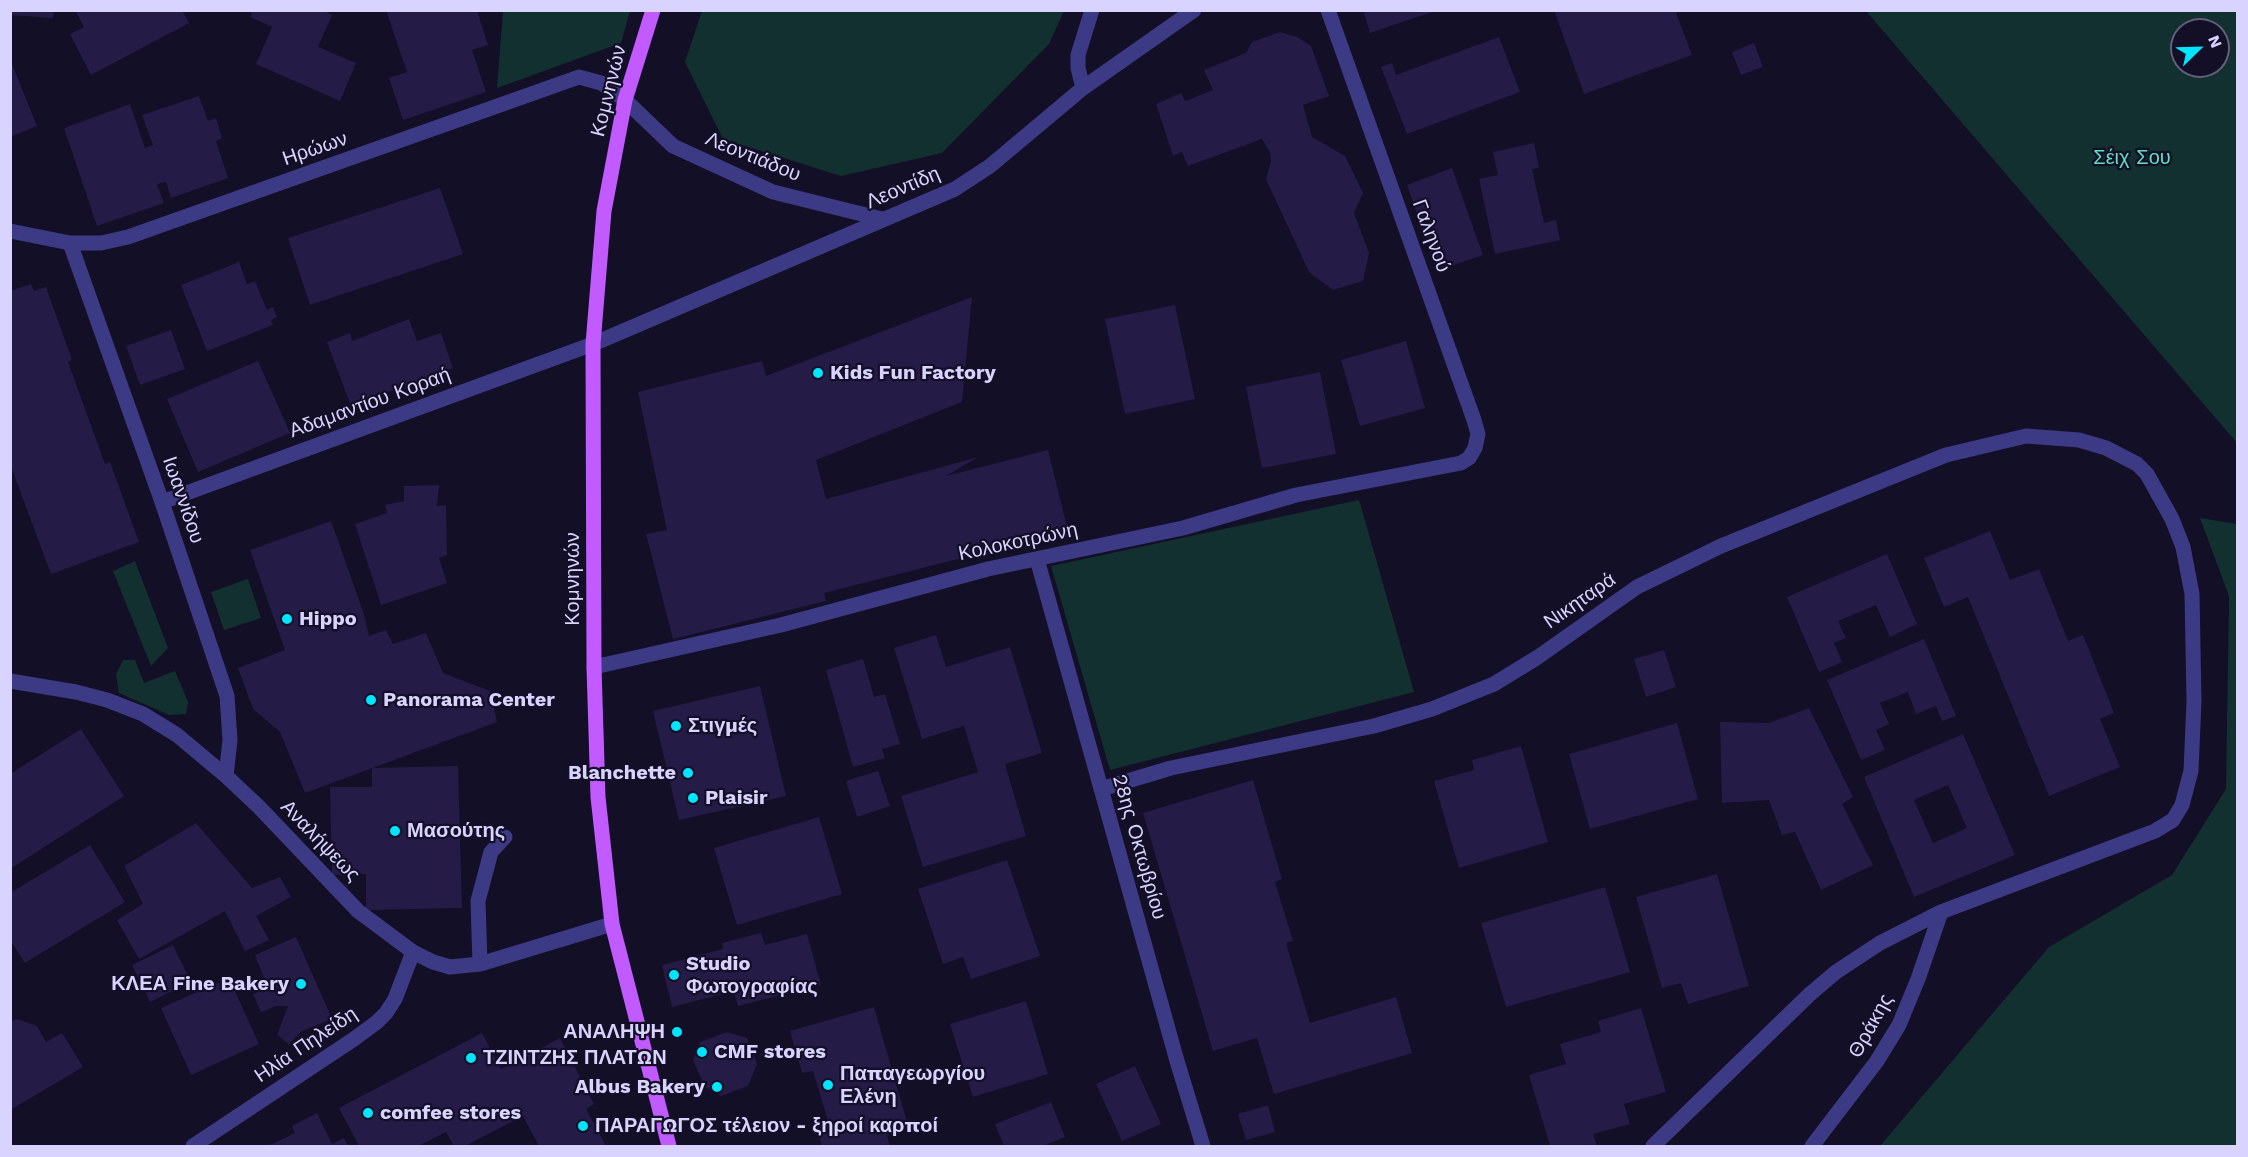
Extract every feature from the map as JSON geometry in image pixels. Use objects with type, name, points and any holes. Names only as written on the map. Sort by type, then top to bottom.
[{"type":"main road","name":"Κομνηνών","points":[[653,10],[625,100],[604,211],[593,344],[594,667],[598,797],[612,924],[669,1146]]},
{"type":"street","points":[[1083,88],[1078,68],[1078,55],[1092,10]]},
{"type":"street","name":"Λεοντίδη","points":[[593,344],[955,189],[990,166],[1083,88],[1194,10]]},
{"type":"street","name":"Γαληνού","points":[[1328,10],[1478,434],[1475,448],[1469,458],[1461,463],[1452,464]]},
{"type":"street","name":"Ηρώων","points":[[10,231],[70,243],[101,243],[128,237],[579,77],[601,83],[625,100]]},
{"type":"street","name":"Λεοντιάδου","points":[[625,100],[673,146],[773,192],[882,219]]},
{"type":"street","name":"Ιωαννίδου","points":[[70,243],[162,502],[227,696],[230,740],[226,776]]},
{"type":"street","name":"Αδαμαντίου Κοραή","points":[[162,502],[593,344]]},
{"type":"street","name":"Νικηταρά","points":[[1101,789],[1171,768],[1374,726],[1432,709],[1494,684],[1538,657],[1637,587],[1721,546],[1784,519],[1946,455],[2026,436],[2079,440],[2122,454],[2137,464],[2147,474],[2172,519],[2190,575],[2194,621],[2194,701],[2188,786],[2182,805],[2173,820],[2155,831],[1941,912],[1880,943],[1836,972],[1778,1024],[1653,1146]]},
{"type":"street","name":"Κολοκοτρώνη","points":[[594,667],[781,625],[979,571],[1183,528],[1296,495],[1452,464]]},
{"type":"street","name":"28ης Οκτωβρίου","points":[[1037,559],[1203,1146]]},
{"type":"street","name":"Αναλήψεως","points":[[10,681],[76,692],[127,707],[177,735],[226,776],[358,911],[413,952],[433,962],[450,967],[480,964],[612,924]]},
{"type":"street","points":[[480,964],[478,901],[491,852],[505,837]]},
{"type":"street","name":"Θράκης","points":[[1812,1146],[1877,1061],[1899,1025],[1941,912]]},
{"type":"street","name":"Ηλία Πηλείδη","points":[[193,1146],[376,1022],[386,1013],[395,999],[413,952]]},
{"type":"green space","points":[[503,10],[630,11],[621,43],[497,88]]},
{"type":"green space","points":[[702,10],[1064,11],[1049,44],[942,153],[841,176],[723,139],[685,62]]},
{"type":"green space","name":"Σέιχ Σου","points":[[1866,11],[2237,11],[2237,443]]},
{"type":"green space","points":[[1359,500],[1414,692],[1110,770],[1051,566]]},
{"type":"green space","points":[[2200,518],[2237,524],[2237,1146],[1880,1146],[2049,947],[2172,875],[2226,789],[2229,596]]},
{"type":"green space","points":[[135,561],[168,648],[151,666],[113,571]]},
{"type":"green space","points":[[248,579],[261,618],[224,630],[211,592]]},
{"type":"green space","points":[[123,660],[135,660],[144,683],[175,671],[188,702],[186,714],[169,715],[119,693],[116,674]]},
{"type":"building","points":[[10,10],[54,10],[53,18],[10,15]]},
{"type":"building","points":[[75,10],[182,10],[189,23],[91,75],[70,34],[84,27]]},
{"type":"building","points":[[253,10],[322,10],[332,15],[318,47],[356,63],[340,101],[256,64],[272,27],[250,17]]},
{"type":"building","points":[[386,10],[477,10],[488,45],[472,50],[486,92],[403,120],[389,78],[407,72]]},
{"type":"building","points":[[1363,10],[1435,10],[1435,11],[1370,33]]},
{"type":"building","points":[[1554,10],[1684,10],[1676,13],[1692,55],[1584,94]]},
{"type":"building","points":[[1280,32],[1297,37],[1311,46],[1329,96],[1303,105],[1312,137],[1345,156],[1363,193],[1354,213],[1369,253],[1363,281],[1333,290],[1309,272],[1266,179],[1271,161],[1270,152],[1262,139],[1188,166],[1182,152],[1173,156],[1156,104],[1181,93],[1185,101],[1213,90],[1204,70],[1246,53],[1252,42]]},
{"type":"building","points":[[1499,37],[1520,92],[1407,134],[1381,67],[1392,63],[1396,75]]},
{"type":"building","points":[[1754,43],[1763,67],[1741,75],[1732,52]]},
{"type":"building","points":[[10,59],[37,126],[10,137]]},
{"type":"building","points":[[199,96],[208,121],[216,118],[222,138],[216,141],[228,178],[171,198],[166,182],[157,184],[164,203],[97,226],[64,128],[130,104],[145,148],[153,145],[142,115]]},
{"type":"building","points":[[1534,143],[1539,168],[1532,169],[1544,223],[1556,220],[1560,240],[1495,254],[1479,179],[1498,175],[1493,152]]},
{"type":"building","points":[[1452,168],[1483,255],[1437,271],[1407,185]]},
{"type":"building","points":[[440,188],[463,254],[310,305],[288,238]]},
{"type":"building","points":[[239,262],[247,284],[255,281],[267,310],[273,307],[277,317],[271,320],[273,325],[207,351],[181,285]]},
{"type":"building","points":[[31,284],[34,291],[46,287],[72,360],[68,362],[105,464],[110,462],[139,542],[51,574],[10,464],[10,291]]},
{"type":"building","points":[[972,297],[962,402],[816,460],[826,499],[978,457],[946,476],[1048,450],[1068,531],[824,593],[826,601],[673,639],[646,534],[667,530],[638,392],[762,361],[766,376]]},
{"type":"building","points":[[1175,305],[1195,399],[1125,414],[1105,319]]},
{"type":"building","points":[[409,319],[417,341],[441,333],[453,368],[351,406],[327,342],[350,333],[352,341]]},
{"type":"building","points":[[171,330],[185,369],[140,385],[126,346]]},
{"type":"building","points":[[1406,341],[1425,408],[1360,426],[1341,360]]},
{"type":"building","points":[[258,361],[290,433],[198,472],[167,399]]},
{"type":"building","points":[[1320,372],[1336,454],[1262,468],[1246,387]]},
{"type":"building","points":[[439,485],[437,506],[446,505],[447,555],[439,558],[447,583],[381,605],[355,524],[387,513],[385,505],[404,501],[404,486]]},
{"type":"building","name":"Panorama Center","points":[[331,521],[363,611],[369,636],[386,630],[393,644],[426,633],[443,673],[490,691],[497,722],[305,793],[280,732],[253,709],[238,668],[285,650],[250,550]]},
{"type":"building","points":[[1990,531],[2010,580],[2039,569],[2068,641],[2083,635],[2114,713],[2100,719],[2120,767],[2049,796],[1968,597],[1944,607],[1924,558]]},
{"type":"building","points":[[1887,554],[1917,624],[1890,637],[1876,605],[1838,621],[1846,638],[1834,643],[1842,662],[1819,672],[1787,597]]},
{"type":"building","points":[[936,635],[946,667],[1010,647],[1042,753],[1005,764],[1026,836],[923,867],[901,796],[978,772],[964,726],[922,739],[894,648]]},
{"type":"building","points":[[1924,639],[1956,716],[1942,721],[1936,706],[1916,714],[1908,692],[1880,703],[1889,724],[1876,730],[1885,750],[1861,760],[1827,680]]},
{"type":"building","points":[[1664,650],[1676,687],[1646,697],[1634,659]]},
{"type":"building","points":[[863,659],[874,697],[885,694],[900,744],[882,749],[885,758],[853,767],[826,670]]},
{"type":"building","points":[[760,686],[786,796],[679,820],[653,711]]},
{"type":"building","points":[[1809,708],[1853,797],[1842,804],[1873,865],[1821,890],[1795,832],[1782,835],[1769,800],[1722,803],[1720,722],[1769,723]]},
{"type":"building","points":[[1677,723],[1698,799],[1590,829],[1569,754]]},
{"type":"building","points":[[81,729],[124,796],[10,869],[10,774]]},
{"type":"building","points":[[1963,734],[2015,855],[1914,897],[1864,777]],"holes":[[[1948,785],[1967,828],[1933,843],[1914,800]]]},
{"type":"building","points":[[1521,746],[1548,842],[1459,868],[1434,781],[1474,770],[1472,760]]},
{"type":"building","name":"Μασούτης","points":[[458,766],[462,908],[366,910],[366,874],[332,875],[330,787],[372,787],[372,768]]},
{"type":"building","points":[[878,771],[890,806],[857,817],[846,781]]},
{"type":"building","points":[[1253,780],[1282,879],[1275,882],[1293,941],[1286,943],[1310,1023],[1396,997],[1412,1053],[1274,1094],[1257,1038],[1213,1051],[1143,813]]},
{"type":"building","points":[[819,817],[842,894],[737,925],[714,848]]},
{"type":"building","points":[[196,823],[252,888],[280,877],[291,897],[256,916],[269,940],[245,951],[225,911],[139,959],[117,920],[143,904],[124,866]]},
{"type":"building","points":[[90,845],[125,902],[25,963],[10,940],[10,893]]},
{"type":"building","points":[[1007,860],[1040,956],[971,979],[963,957],[943,964],[918,889]]},
{"type":"building","points":[[1717,874],[1749,986],[1688,1004],[1681,983],[1662,988],[1636,897]]},
{"type":"building","points":[[1605,887],[1630,972],[1506,1007],[1481,923]]},
{"type":"building","points":[[761,933],[765,945],[807,934],[821,985],[738,1006],[734,991],[672,1007],[662,965],[723,949],[722,943]]},
{"type":"building","points":[[296,937],[332,1019],[302,1031],[289,1044],[277,1035],[288,1006],[276,1006],[261,1012],[253,994],[268,988],[255,955]]},
{"type":"building","points":[[173,945],[191,982],[150,1002],[132,965]]},
{"type":"building","points":[[229,978],[259,1044],[191,1075],[161,1008]]},
{"type":"building","points":[[1026,1001],[1048,1074],[973,1097],[950,1024]]},
{"type":"building","points":[[874,1007],[909,1129],[887,1135],[890,1146],[822,1146],[817,1128],[829,1124],[813,1071],[802,1073],[790,1031]]},
{"type":"building","points":[[1641,1008],[1666,1092],[1624,1104],[1630,1124],[1593,1134],[1597,1146],[1550,1146],[1529,1075],[1566,1064],[1560,1044],[1601,1032],[1598,1021]]},
{"type":"building","points":[[17,1019],[37,1026],[46,1042],[62,1033],[83,1067],[10,1110],[10,1022]]},
{"type":"building","points":[[727,1032],[747,1038],[757,1064],[748,1086],[721,1096],[705,1087],[693,1060],[700,1042]]},
{"type":"building","points":[[482,1033],[501,1069],[560,1038],[594,1104],[586,1109],[606,1146],[539,1146],[523,1116],[465,1146],[454,1146],[446,1132],[418,1146],[359,1146],[339,1108]]},
{"type":"building","points":[[1135,1066],[1161,1124],[1122,1141],[1096,1084]]},
{"type":"building","points":[[1051,1102],[1065,1137],[1043,1146],[1004,1146],[995,1124]]},
{"type":"building","points":[[1268,1105],[1275,1132],[1246,1140],[1238,1114]]},
{"type":"building","points":[[317,1113],[332,1144],[344,1138],[348,1146],[268,1146],[295,1133],[292,1126]]},
{"type":"place","name":"Kids Fun Factory","points":[[818,373]]},
{"type":"place","name":"Hippo","points":[[287,619]]},
{"type":"place","name":"Panorama Center","points":[[371,700]]},
{"type":"place","name":"Στιγμές","points":[[676,726]]},
{"type":"place","name":"Blanchette","points":[[688,773]]},
{"type":"place","name":"Plaisir","points":[[693,798]]},
{"type":"place","name":"Μασούτης","points":[[395,831]]},
{"type":"place","name":"Studio Φωτογραφίας","points":[[674,975]]},
{"type":"place","name":"ΚΛΕΑ Fine Bakery","points":[[301,984]]},
{"type":"place","name":"ΑΝΑΛΗΨΗ","points":[[677,1032]]},
{"type":"place","name":"CMF stores","points":[[702,1052]]},
{"type":"place","name":"ΤΖΙΝΤΖΗΣ ΠΛΑΤΩΝ","points":[[471,1058]]},
{"type":"place","name":"Παπαγεωργίου Ελένη","points":[[828,1085]]},
{"type":"place","name":"Albus Bakery","points":[[717,1087]]},
{"type":"place","name":"comfee stores","points":[[368,1113]]},
{"type":"place","name":"ΠΑΡΑΓΩΓΟΣ τέλειον - ξηροί καρποί","points":[[583,1126]]}]
